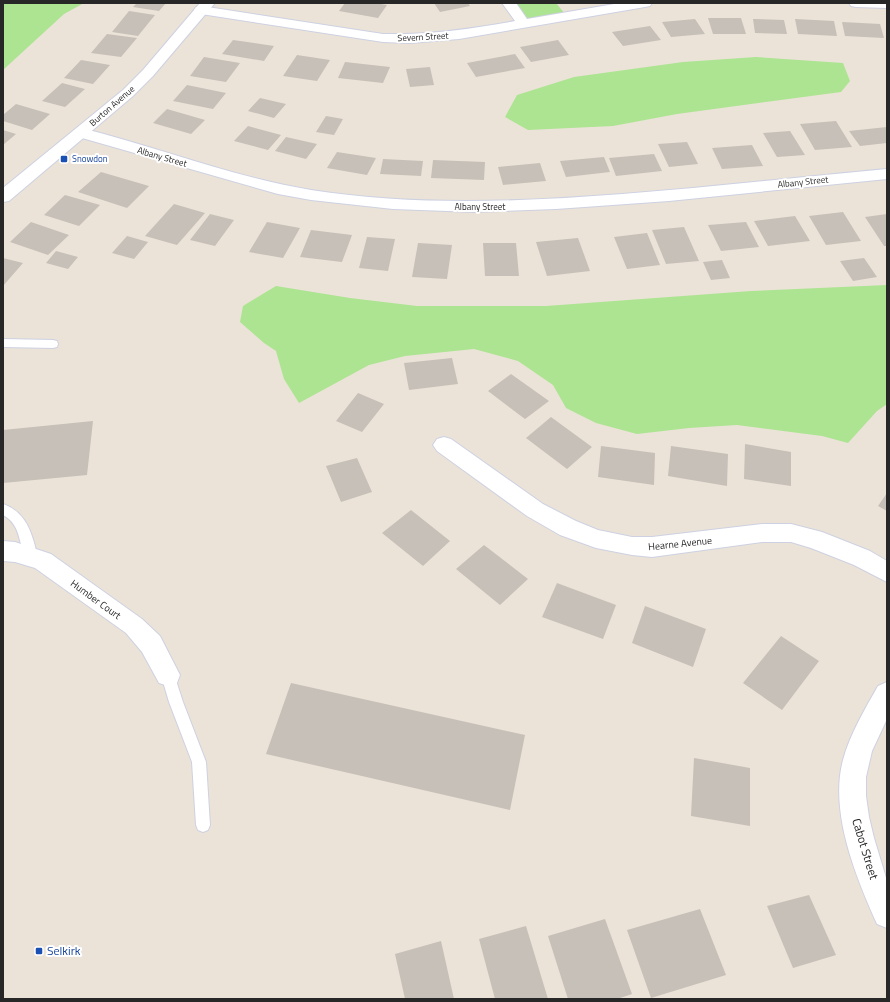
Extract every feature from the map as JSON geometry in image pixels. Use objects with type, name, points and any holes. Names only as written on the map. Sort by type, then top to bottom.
[{"type":"street","points":[[509,3],[523,23]]},
{"type":"street","points":[[558,3],[567,16]]},
{"type":"street","name":"Severn Street","points":[[204,6],[383,38],[436,37],[645,3]]},
{"type":"street","points":[[856,3],[887,4]]},
{"type":"street","name":"Burton Avenue","points":[[3,197],[128,93],[148,73],[204,6]]},
{"type":"street","name":"Albany Street","points":[[81,133],[208,170],[310,194],[371,202],[443,207],[500,207],[580,203],[887,174]]},
{"type":"street","name":"Hearne Avenue","points":[[444,445],[535,510],[568,528],[596,539],[632,546],[652,547],[762,533],[791,532],[814,539],[862,558],[887,572]]},
{"type":"street","name":"Humber Court","points":[[3,551],[15,552],[43,561],[134,626],[151,644],[168,675]]},
{"type":"street","name":"Cabot Street","points":[[887,694],[870,726],[855,762],[853,788],[854,819],[867,862],[887,914]]},
{"type":"lane","points":[[3,343],[53,344]]},
{"type":"lane","points":[[3,509],[12,513],[24,528],[31,558]]},
{"type":"lane","points":[[168,675],[176,702],[199,762],[203,825]]},
{"type":"green space","points":[[3,3],[84,3],[64,14],[3,70]]},
{"type":"green space","points":[[511,3],[556,3],[565,14],[524,22]]},
{"type":"green space","points":[[756,57],[843,63],[850,81],[841,92],[677,114],[613,126],[528,130],[505,117],[517,95],[574,77],[683,62]]},
{"type":"green space","points":[[887,285],[887,404],[877,411],[848,443],[822,436],[737,425],[689,428],[637,434],[596,423],[566,408],[553,385],[518,361],[474,349],[405,356],[369,365],[299,403],[284,379],[276,351],[264,343],[240,322],[243,306],[276,286],[350,298],[417,306],[546,306],[751,291]]},
{"type":"building","points":[[137,3],[166,3],[159,11],[133,7]]},
{"type":"building","points":[[345,3],[375,3],[387,5],[378,18],[339,11]]},
{"type":"building","points":[[434,3],[468,3],[470,6],[440,12]]},
{"type":"building","points":[[129,11],[155,15],[138,36],[112,32]]},
{"type":"building","points":[[708,18],[741,18],[746,34],[713,34]]},
{"type":"building","points":[[695,19],[705,34],[671,37],[662,22]]},
{"type":"building","points":[[753,19],[784,20],[787,34],[755,33]]},
{"type":"building","points":[[795,19],[834,21],[837,36],[798,34]]},
{"type":"building","points":[[842,22],[880,24],[884,38],[845,36]]},
{"type":"building","points":[[650,26],[661,40],[623,46],[612,32]]},
{"type":"building","points":[[107,34],[137,38],[121,57],[91,53]]},
{"type":"building","points":[[233,40],[274,46],[264,61],[222,54]]},
{"type":"building","points":[[558,40],[569,55],[531,62],[520,47]]},
{"type":"building","points":[[515,54],[525,68],[476,77],[467,63]]},
{"type":"building","points":[[297,55],[330,60],[317,81],[283,76]]},
{"type":"building","points":[[204,57],[240,63],[226,82],[190,76]]},
{"type":"building","points":[[81,60],[110,65],[93,84],[64,78]]},
{"type":"building","points":[[345,62],[390,67],[383,83],[338,78]]},
{"type":"building","points":[[430,67],[434,85],[410,87],[406,69]]},
{"type":"building","points":[[62,83],[85,89],[65,107],[42,101]]},
{"type":"building","points":[[187,85],[226,93],[213,109],[173,101]]},
{"type":"building","points":[[260,98],[286,104],[274,118],[248,111]]},
{"type":"building","points":[[16,104],[50,114],[32,130],[3,121],[3,115]]},
{"type":"building","points":[[167,109],[205,120],[191,134],[153,123]]},
{"type":"building","points":[[326,116],[343,119],[334,135],[316,132]]},
{"type":"building","points":[[836,121],[852,147],[815,150],[800,124]]},
{"type":"building","points":[[248,126],[281,135],[268,150],[234,141]]},
{"type":"building","points":[[887,127],[887,143],[860,146],[849,131]]},
{"type":"building","points":[[3,130],[16,134],[3,145]]},
{"type":"building","points":[[790,131],[805,155],[777,157],[763,133]]},
{"type":"building","points":[[286,137],[317,144],[306,159],[275,151]]},
{"type":"building","points":[[687,142],[698,164],[669,167],[658,144]]},
{"type":"building","points":[[752,145],[763,166],[722,169],[712,148]]},
{"type":"building","points":[[337,152],[376,158],[367,175],[327,168]]},
{"type":"building","points":[[654,154],[662,171],[616,176],[609,158]]},
{"type":"building","points":[[604,157],[610,172],[566,177],[560,161]]},
{"type":"building","points":[[383,159],[423,161],[421,176],[380,174]]},
{"type":"building","points":[[433,160],[485,162],[484,180],[431,178]]},
{"type":"building","points":[[540,163],[546,181],[503,185],[498,167]]},
{"type":"building","points":[[101,172],[149,186],[127,208],[78,192]]},
{"type":"building","points":[[65,195],[100,205],[79,226],[44,215]]},
{"type":"building","points":[[174,204],[205,213],[177,245],[145,236]]},
{"type":"building","points":[[843,212],[861,241],[826,245],[809,216]]},
{"type":"building","points":[[210,214],[234,220],[215,246],[190,240]]},
{"type":"building","points":[[887,214],[887,246],[884,246],[865,217]]},
{"type":"building","points":[[795,216],[810,241],[768,246],[754,221]]},
{"type":"building","points":[[31,222],[69,235],[48,255],[10,242]]},
{"type":"building","points":[[267,222],[300,228],[283,258],[249,252]]},
{"type":"building","points":[[746,222],[759,247],[721,251],[708,225]]},
{"type":"building","points":[[684,227],[699,261],[666,264],[652,230]]},
{"type":"building","points":[[311,230],[352,235],[342,262],[300,257]]},
{"type":"building","points":[[647,233],[660,265],[627,269],[614,237]]},
{"type":"building","points":[[127,236],[148,242],[134,259],[112,253]]},
{"type":"building","points":[[367,237],[395,239],[388,271],[359,268]]},
{"type":"building","points":[[578,238],[590,271],[547,276],[536,242]]},
{"type":"building","points":[[418,243],[452,245],[447,279],[412,277]]},
{"type":"building","points":[[483,243],[516,243],[519,276],[485,276]]},
{"type":"building","points":[[56,251],[78,257],[68,269],[46,263]]},
{"type":"building","points":[[3,258],[23,263],[3,286]]},
{"type":"building","points":[[864,258],[877,277],[853,281],[840,261]]},
{"type":"building","points":[[722,260],[730,278],[711,280],[703,262]]},
{"type":"building","points":[[452,358],[458,384],[409,390],[404,363]]},
{"type":"building","points":[[511,374],[549,401],[525,419],[488,391]]},
{"type":"building","points":[[358,393],[384,404],[362,432],[336,421]]},
{"type":"building","points":[[551,417],[592,447],[567,469],[526,438]]},
{"type":"building","points":[[93,421],[87,475],[3,483],[3,430]]},
{"type":"building","points":[[745,444],[791,452],[791,486],[744,479]]},
{"type":"building","points":[[601,446],[655,453],[654,485],[598,477]]},
{"type":"building","points":[[671,446],[728,454],[727,486],[668,476]]},
{"type":"building","points":[[357,458],[372,492],[341,502],[326,466]]},
{"type":"building","points":[[887,493],[887,511],[878,506]]},
{"type":"building","points":[[411,510],[450,541],[423,566],[382,533]]},
{"type":"building","points":[[484,545],[528,579],[500,605],[456,569]]},
{"type":"building","points":[[557,583],[616,605],[603,639],[542,617]]},
{"type":"building","points":[[645,606],[706,629],[693,667],[632,643]]},
{"type":"building","points":[[781,636],[819,661],[782,710],[743,683]]},
{"type":"building","points":[[291,683],[525,735],[510,810],[266,754]]},
{"type":"building","points":[[694,758],[750,768],[750,826],[691,816]]},
{"type":"building","points":[[809,895],[836,955],[793,968],[767,906]]},
{"type":"building","points":[[700,909],[726,975],[651,998],[627,930]]},
{"type":"building","points":[[605,919],[632,994],[617,999],[568,999],[548,936]]},
{"type":"building","points":[[526,926],[548,999],[495,999],[479,939]]},
{"type":"building","points":[[441,941],[454,999],[405,999],[395,954]]},
{"type":"place","name":"Snowdon","points":[[64,159]]},
{"type":"place","name":"Selkirk","points":[[39,951]]}]
